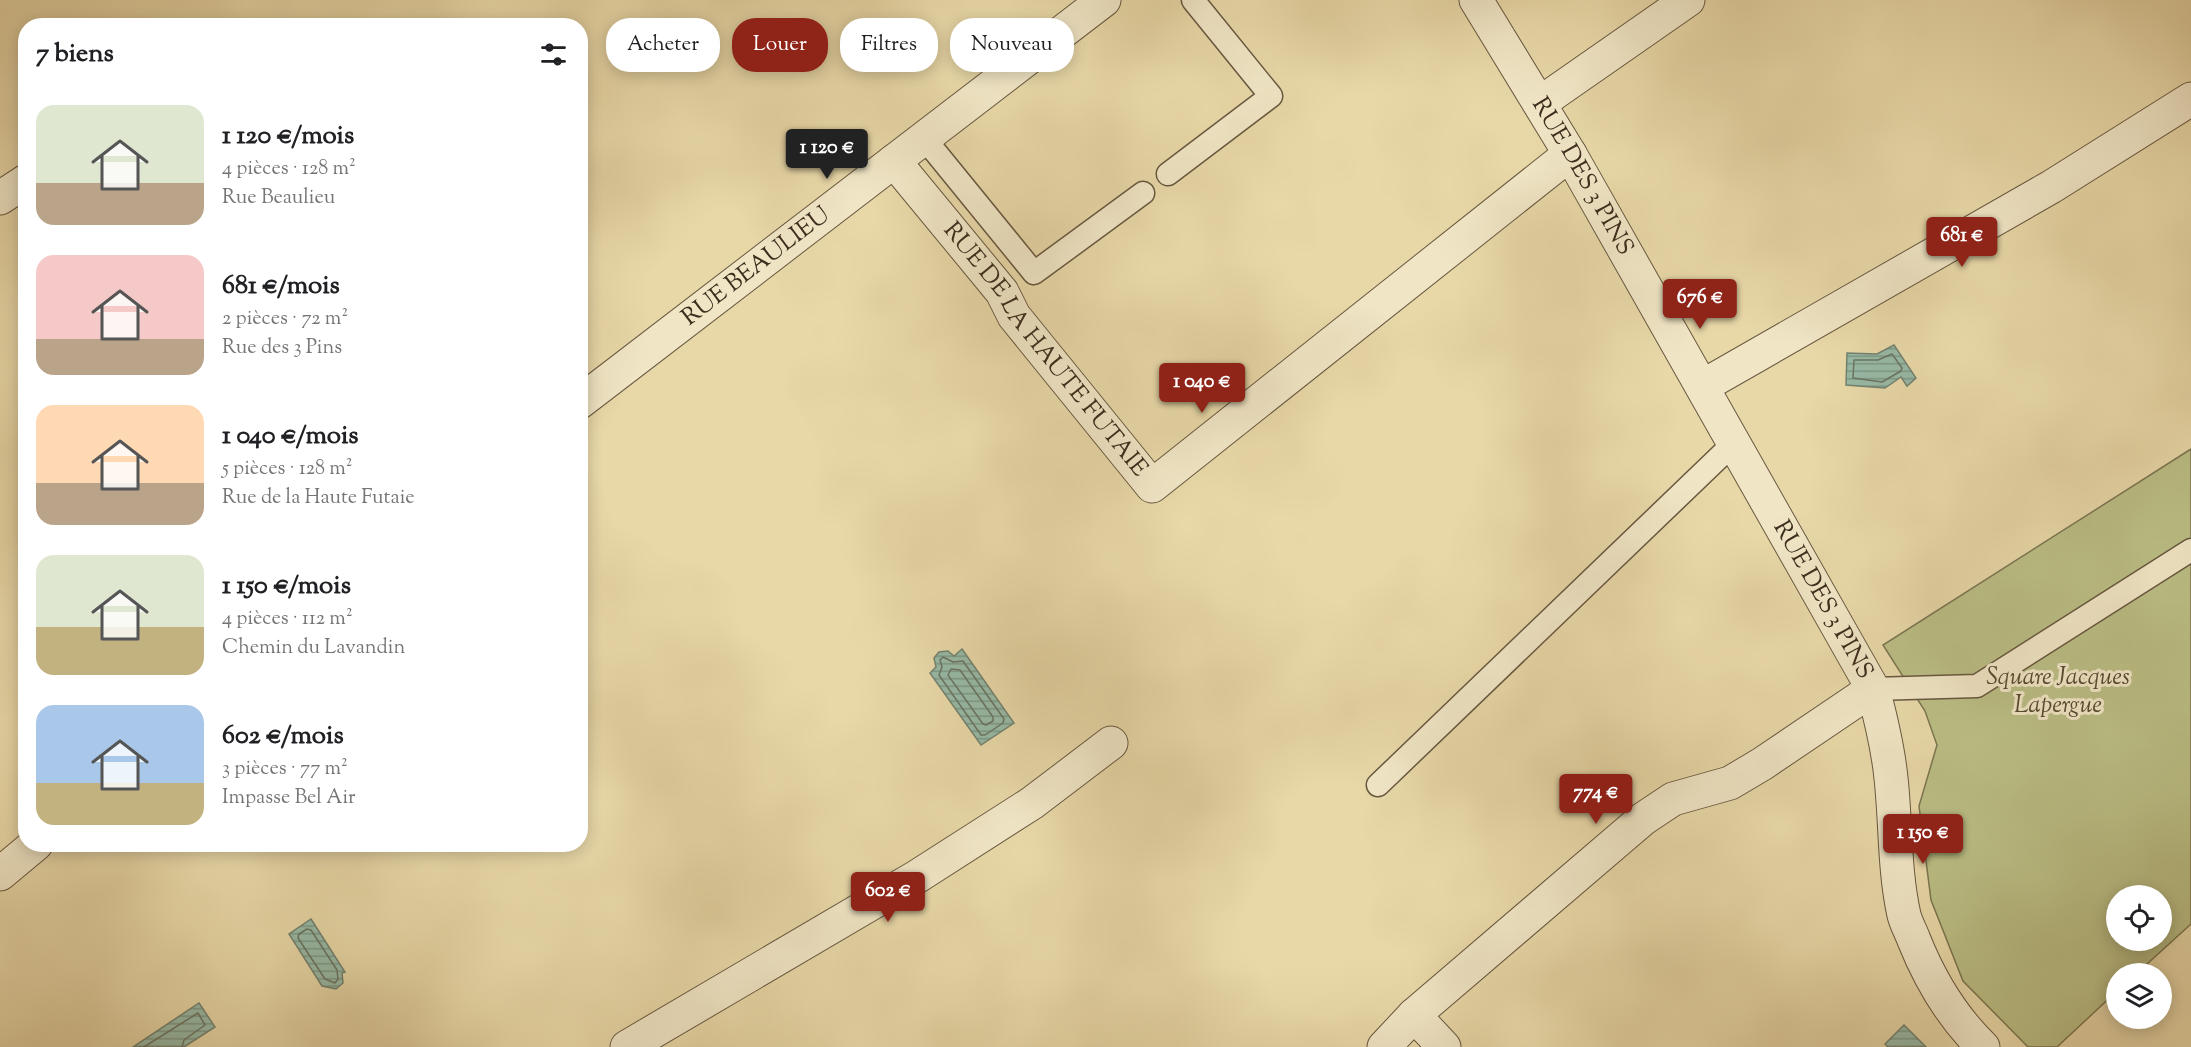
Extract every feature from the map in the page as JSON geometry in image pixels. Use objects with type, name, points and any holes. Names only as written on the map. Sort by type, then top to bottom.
[{"type":"street","name":"RUE BEAULIEU","points":[[588,396],[1104,0]]},
{"type":"street","name":"RUE DES 3 PINS","points":[[1476,0],[1570,154],[1873,689],[1885,735],[1892,778],[1898,880],[1904,917],[1921,957],[1944,1001],[1971,1036],[1983,1047]]},
{"type":"street","points":[[1540,103],[1688,0]]},
{"type":"street","points":[[1703,386],[2051,187],[2191,99]]},
{"type":"street","name":"RUE DE LA HAUTE FUTAIE","points":[[894,161],[1002,292],[1014,316],[1152,486],[1570,154]]},
{"type":"street","points":[[0,198],[18,186]]},
{"type":"street","points":[[1384,1047],[1414,1015],[1643,819],[1672,799],[1730,783],[1762,765],[1873,689]]},
{"type":"street","points":[[627,1047],[927,870],[1032,803],[1111,743]]},
{"type":"street","points":[[0,874],[26,852]]},
{"type":"street","points":[[1414,1015],[1444,1047]]},
{"type":"lane","points":[[1168,174],[1271,96],[1193,0]]},
{"type":"lane","points":[[924,138],[1034,273],[1143,193]]},
{"type":"lane","points":[[1378,785],[1734,443]]},
{"type":"lane","points":[[1873,689],[1977,686],[2191,550]]},
{"type":"green space","name":"Square Jacques Lapergue","points":[[2191,449],[2191,924],[2172,941],[2172,885],[2106,885],[2106,951],[2161,951],[2148,963],[2106,963],[2106,1001],[2057,1047],[2028,1047],[1963,981],[1931,900],[1919,806],[1937,745],[1925,711],[1883,645]]},
{"type":"water","points":[[1894,345],[1916,378],[1907,386],[1901,377],[1885,388],[1846,385],[1847,353],[1877,354]]},
{"type":"water","points":[[962,649],[1014,723],[981,745],[930,673],[936,667],[934,658],[939,652],[948,651],[954,656]]},
{"type":"water","points":[[311,919],[345,972],[342,973],[343,983],[336,989],[322,986],[289,934]]},
{"type":"water","points":[[199,1003],[215,1027],[184,1047],[133,1047]]},
{"type":"water","points":[[1904,1025],[1926,1047],[1888,1047],[1885,1044]]}]
